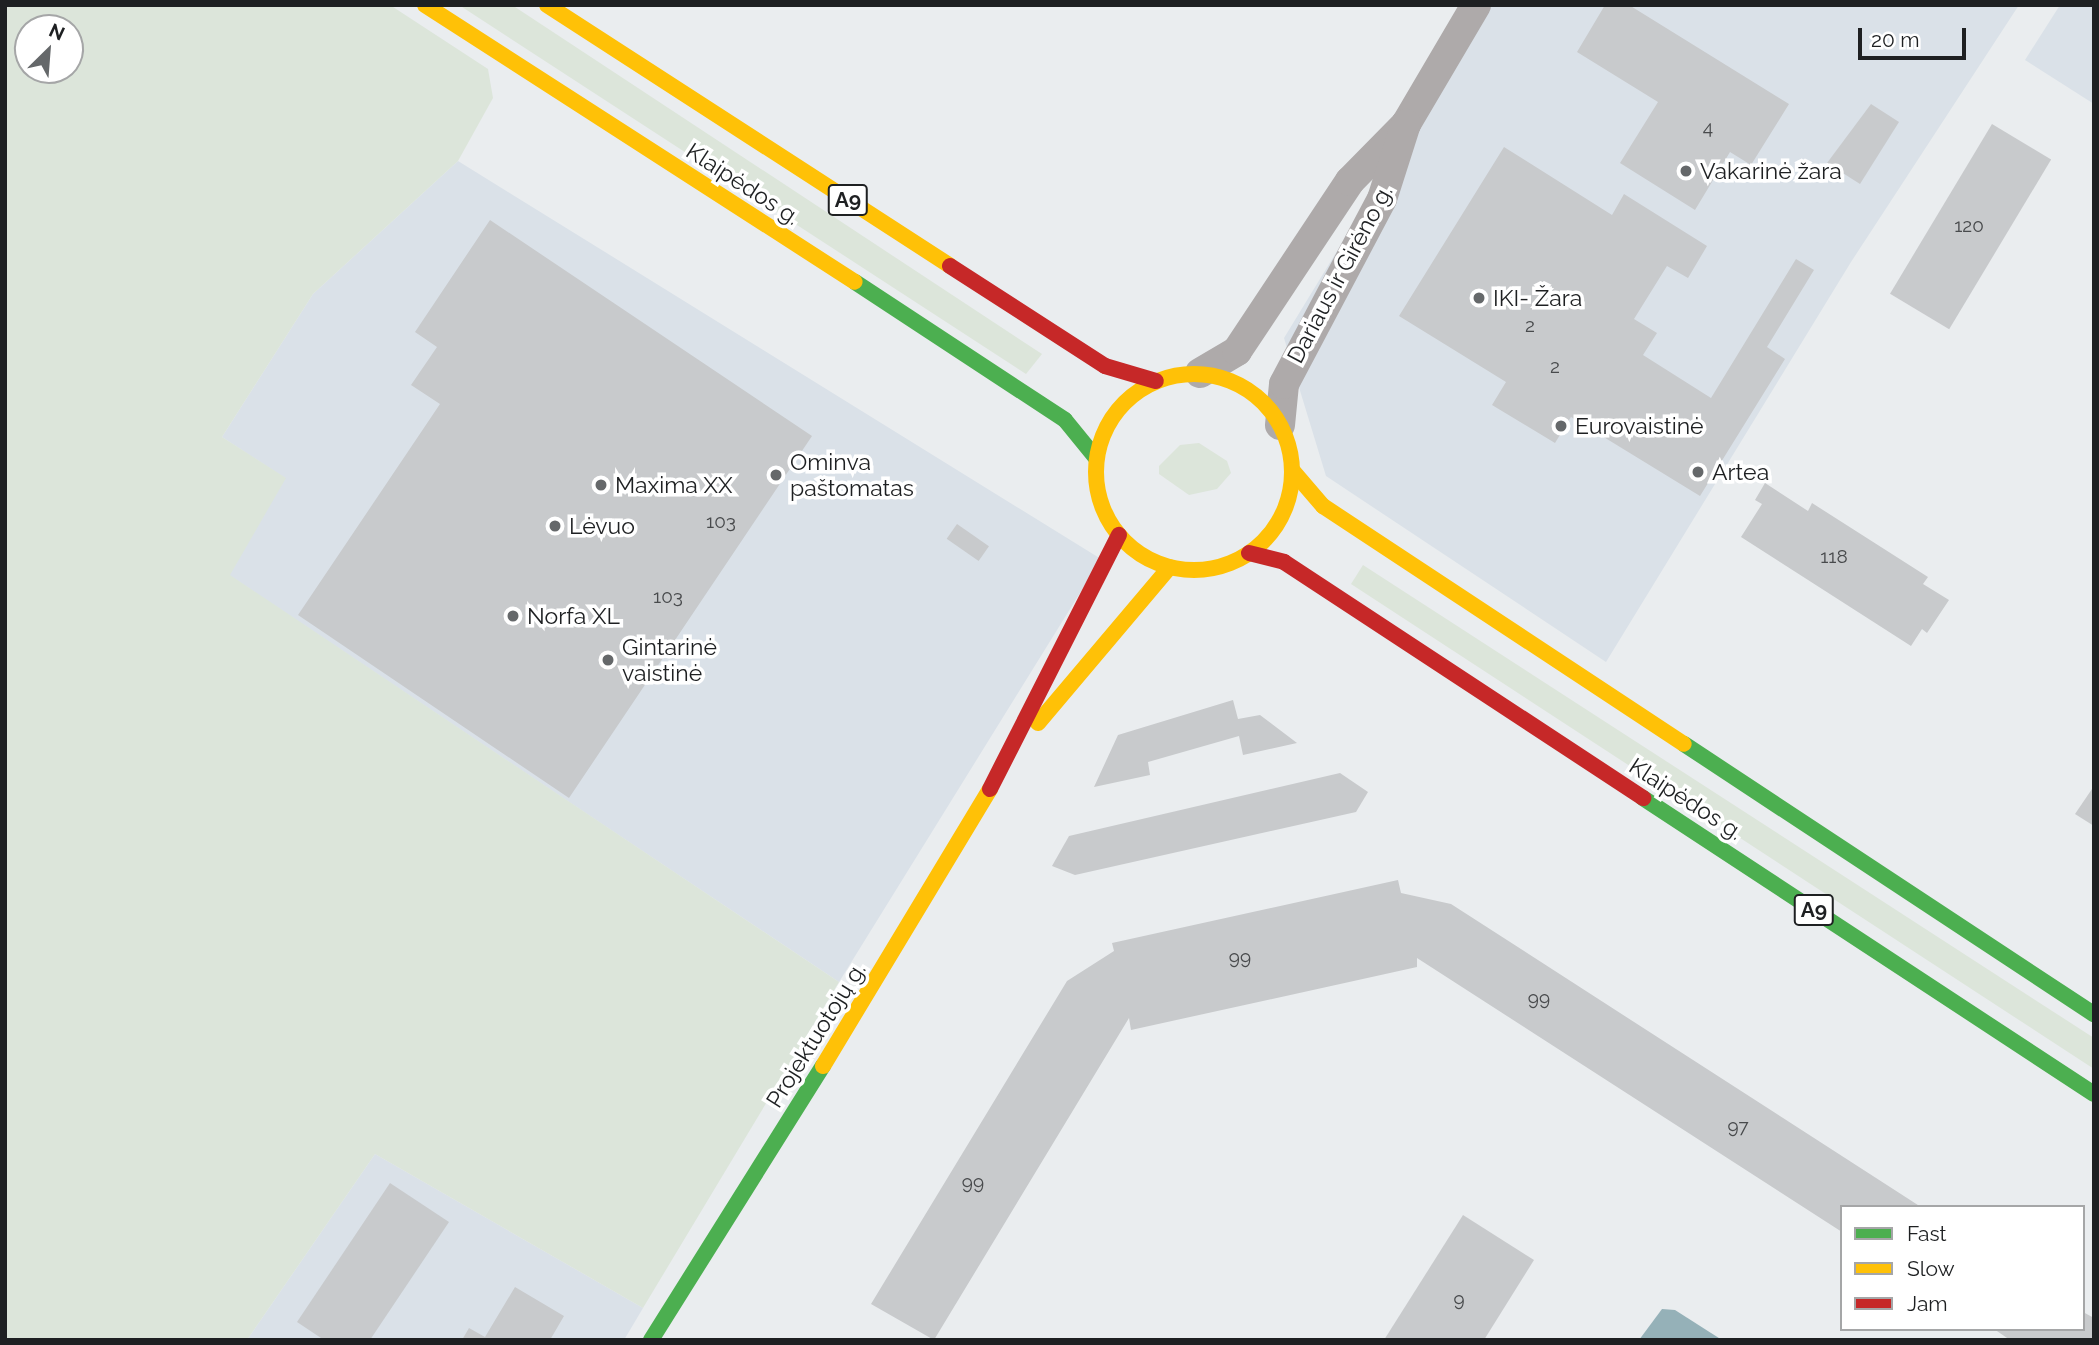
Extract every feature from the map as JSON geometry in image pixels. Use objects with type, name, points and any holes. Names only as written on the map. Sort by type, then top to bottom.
[{"type":"main road","name":"Klaipėdos g.","points":[[425,5],[1029,394],[1065,420],[1096,458]]},
{"type":"main road","name":"Klaipėdos g.","points":[[547,5],[1097,361],[1156,380],[1200,373],[1238,384],[1280,425],[1292,470],[1285,508],[1249,553],[1211,568],[1170,567]]},
{"type":"main road","points":[[1156,380],[1110,420],[1096,458],[1099,499],[1119,535],[1170,567]]},
{"type":"main road","name":"Klaipėdos g.","points":[[1292,470],[1323,506],[2094,1014]]},
{"type":"main road","name":"Projektuotojų g.","points":[[651,1340],[894,955],[1013,750],[1119,535]]},
{"type":"main road","name":"Klaipėdos g.","points":[[1249,553],[1284,562],[2094,1094]]},
{"type":"main road","name":"Projektuotojų g.","points":[[1013,750],[1170,567]]},
{"type":"street","name":"Dariaus ir Girėno g.","points":[[1280,425],[1284,384],[1382,199],[1406,124],[1476,5]]},
{"type":"street","name":"Dariaus ir Girėno g.","points":[[1200,373],[1237,351],[1350,181],[1406,124]]},
{"type":"shaded area","points":[[5,5],[390,5],[488,69],[493,98],[458,161],[313,294],[222,437],[286,478],[230,575],[839,982],[643,1308],[375,1154],[247,1340],[5,1340]]},
{"type":"shaded area","points":[[459,5],[512,5],[1042,354],[1026,374]]},
{"type":"shaded area","points":[[1487,5],[2019,5],[1851,262],[1606,662],[1326,476],[1284,338]]},
{"type":"shaded area","points":[[2060,5],[2094,5],[2094,104],[2025,60]]},
{"type":"shaded area","points":[[458,161],[1101,559],[839,982],[229,575],[285,478],[222,437],[313,294]]},
{"type":"shaded area","points":[[1199,443],[1227,461],[1231,473],[1217,489],[1189,495],[1159,474],[1159,466],[1180,445]]},
{"type":"shaded area","points":[[1363,565],[2094,1038],[2094,1069],[1351,584]]},
{"type":"shaded area","points":[[375,1154],[643,1308],[624,1340],[247,1340]]},
{"type":"water","points":[[1662,1309],[1675,1310],[1722,1340],[1639,1340]]},
{"type":"building","points":[[1605,5],[1629,5],[1789,104],[1751,165],[1730,152],[1695,210],[1620,163],[1658,102],[1577,52]]},
{"type":"building","points":[[1871,104],[1899,122],[1860,184],[1827,163]]},
{"type":"building","points":[[1992,124],[2051,160],[1949,329],[1890,294]]},
{"type":"building","points":[[1504,147],[1612,215],[1624,194],[1707,246],[1688,278],[1667,266],[1634,319],[1657,333],[1643,355],[1711,398],[1796,259],[1814,270],[1767,347],[1785,359],[1700,496],[1571,417],[1555,443],[1492,405],[1506,382],[1399,316]]},
{"type":"building","name":"Lėvuo","points":[[490,220],[812,436],[569,798],[298,615],[440,404],[411,385],[437,347],[415,332]]},
{"type":"building","points":[[1765,483],[1808,511],[1812,503],[1928,577],[1923,584],[1949,600],[1927,633],[1922,629],[1911,646],[1741,537],[1762,504],[1755,500]]},
{"type":"building","points":[[957,524],[989,546],[979,561],[947,539]]},
{"type":"building","points":[[1233,700],[1238,719],[1260,715],[1297,743],[1243,755],[1239,736],[1148,762],[1150,775],[1094,787],[1118,735]]},
{"type":"building","points":[[1340,773],[1368,792],[1356,812],[1075,875],[1052,866],[1069,836]]},
{"type":"building","points":[[2094,786],[2094,826],[2075,814]]},
{"type":"building","points":[[1398,880],[1401,893],[1451,904],[1918,1205],[1840,1205],[1840,1231],[1417,958],[1417,967],[1131,1030],[1129,1018],[934,1340],[871,1304],[1067,981],[1114,951],[1112,943]]},
{"type":"building","points":[[390,1183],[449,1222],[370,1340],[324,1340],[297,1322]]},
{"type":"building","points":[[1463,1215],[1534,1260],[1484,1340],[1384,1340]]},
{"type":"building","points":[[515,1287],[564,1316],[550,1340],[462,1340],[469,1328],[485,1337]]},
{"type":"building","points":[[2085,1313],[2094,1318],[2094,1340],[2010,1340],[1997,1331],[2085,1331]]},
{"type":"traffic: fast","points":[[855,282],[1065,420],[1096,458]]},
{"type":"traffic: fast","points":[[1684,744],[2094,1014]]},
{"type":"traffic: fast","points":[[1643,798],[2094,1094]]},
{"type":"traffic: fast","points":[[651,1340],[823,1066]]},
{"type":"traffic: slow","points":[[425,5],[855,282]]},
{"type":"traffic: slow","points":[[547,5],[950,266]]},
{"type":"traffic: slow","points":[[1194,374],[1232,381],[1249,390],[1263,403],[1276,417],[1285,434],[1292,472],[1285,510],[1276,527],[1263,541],[1249,554],[1232,563],[1194,570],[1156,563],[1139,554],[1125,541],[1112,527],[1103,510],[1096,472],[1103,434],[1112,417],[1125,403],[1139,390],[1156,381],[1194,374]]},
{"type":"traffic: slow","points":[[1292,470],[1323,506],[1684,744]]},
{"type":"traffic: slow","points":[[1038,723],[1170,567]]},
{"type":"traffic: slow","points":[[823,1066],[990,789]]},
{"type":"traffic: jam","points":[[950,266],[1105,366],[1156,381]]},
{"type":"traffic: jam","points":[[990,789],[1119,535]]},
{"type":"traffic: jam","points":[[1249,553],[1284,562],[1643,798]]},
{"type":"place","name":"Vakarinė žara","points":[[1686,171]]},
{"type":"place","name":"IKI- Žara","points":[[1479,298]]},
{"type":"place","name":"Eurovaistinė","points":[[1561,426]]},
{"type":"place","name":"Artea","points":[[1698,472]]},
{"type":"place","name":"Ominva paštomatas","points":[[776,475]]},
{"type":"place","name":"Maxima XX","points":[[601,485]]},
{"type":"place","name":"Lėvuo","points":[[555,526]]},
{"type":"place","name":"Norfa XL","points":[[513,616]]},
{"type":"place","name":"Gintarinė vaistinė","points":[[608,660]]}]
